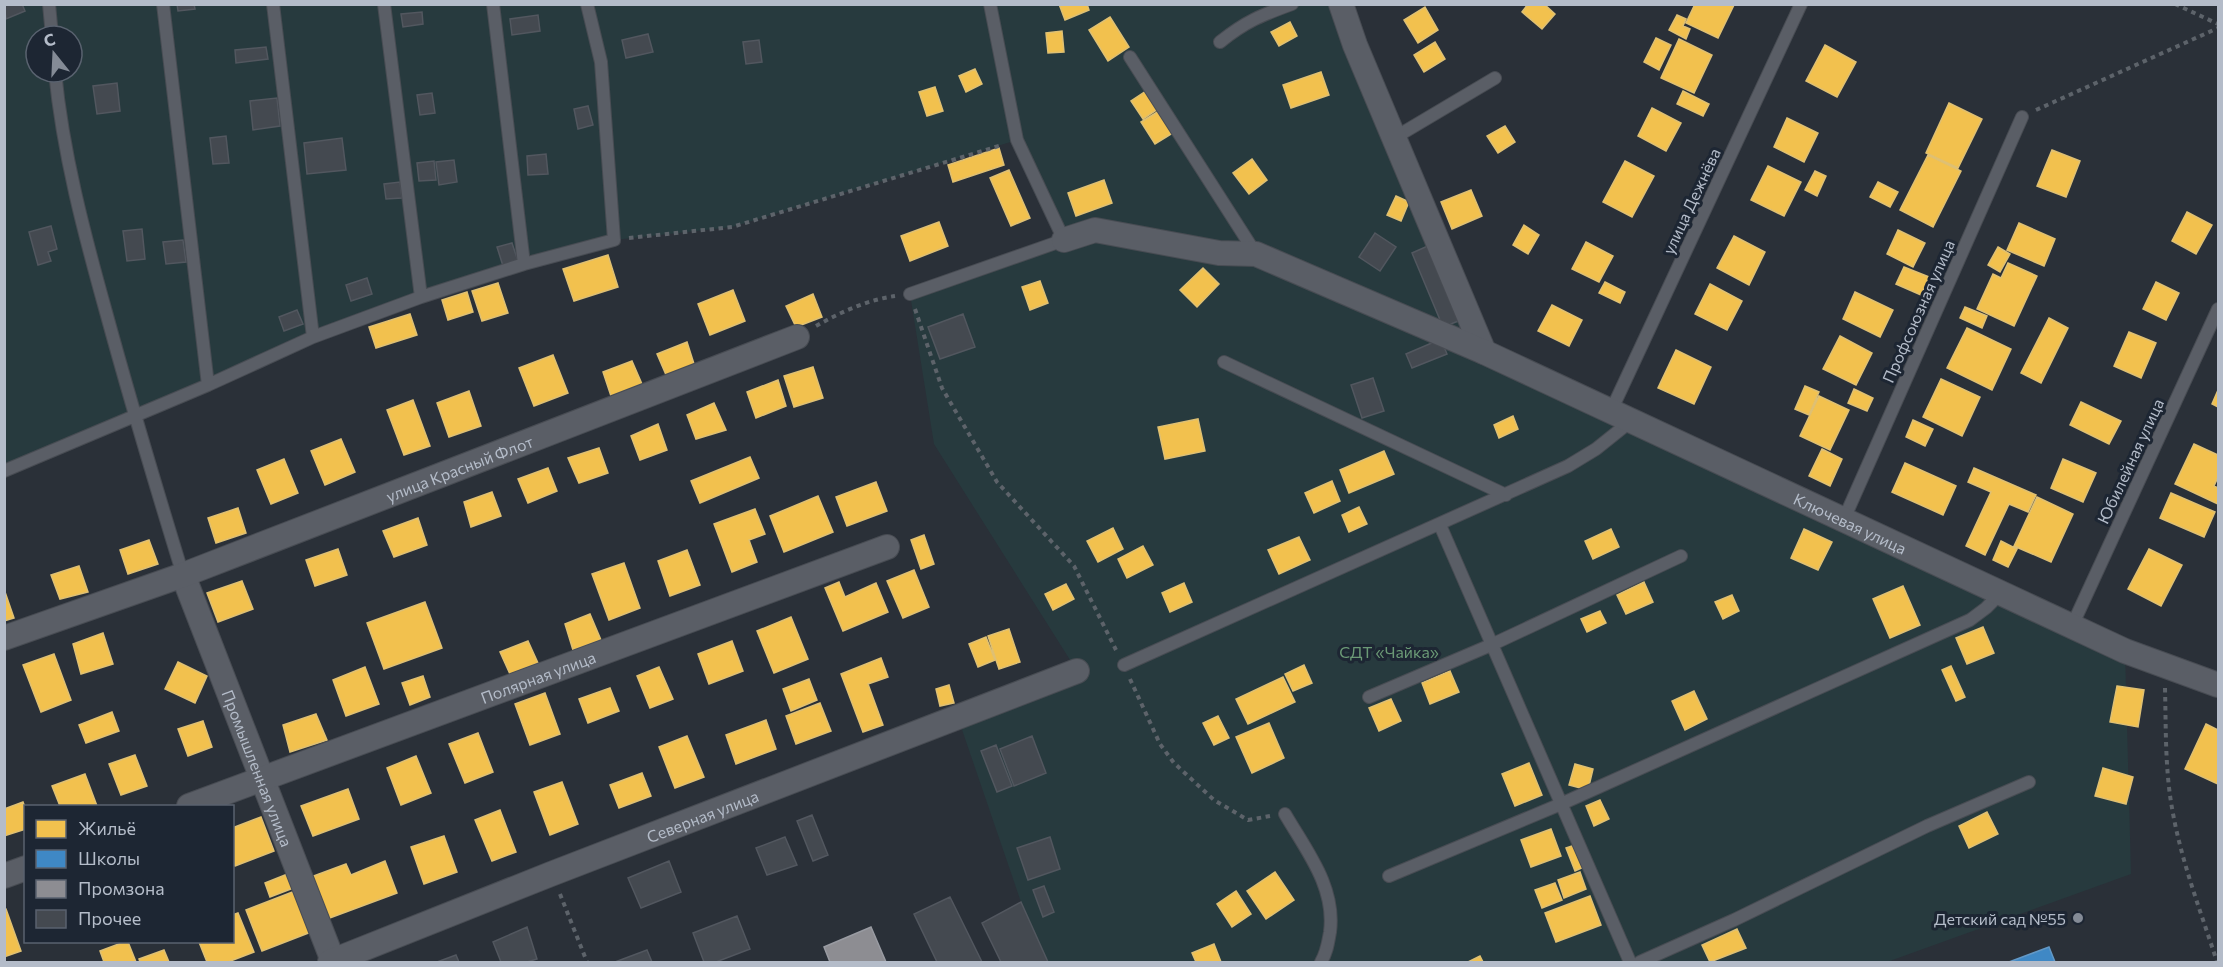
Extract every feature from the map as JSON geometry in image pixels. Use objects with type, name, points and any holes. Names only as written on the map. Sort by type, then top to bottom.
[{"type":"street","points":[[1341,4],[1355,45],[1484,352]]},
{"type":"street","points":[[1064,240],[1095,230],[1219,254],[1256,254]]},
{"type":"street","name":"Ключевая улица","points":[[1256,254],[1484,352],[2072,626],[2165,667],[2218,685]]},
{"type":"street","name":"улица Красный Флот","points":[[4,638],[183,575],[797,338]]},
{"type":"street","name":"Полярная улица","points":[[194,805],[887,547]]},
{"type":"street","name":"Промышленная улица","points":[[183,575],[332,962]]},
{"type":"street","name":"Северная улица","points":[[332,962],[376,953],[552,874],[1077,671]]},
{"type":"street","points":[[4,876],[24,869]]},
{"type":"lane","points":[[48,4],[50,24]]},
{"type":"lane","points":[[163,4],[208,386]]},
{"type":"lane","points":[[273,4],[313,337]]},
{"type":"lane","points":[[384,4],[421,297]]},
{"type":"lane","points":[[493,4],[524,264]]},
{"type":"lane","points":[[4,471],[208,386],[313,337],[421,297],[524,264],[615,240],[601,62],[587,4]]},
{"type":"lane","points":[[910,294],[1064,240],[1017,140],[990,4]]},
{"type":"lane","points":[[1220,42],[1257,16],[1292,4]]},
{"type":"lane","name":"улица Дежнёва","points":[[1621,416],[1801,4]]},
{"type":"lane","points":[[1130,57],[1256,254]]},
{"type":"lane","points":[[1394,138],[1495,78]]},
{"type":"lane","points":[[56,84],[82,224],[134,416],[183,575]]},
{"type":"lane","name":"Профсоюзная улица","points":[[1844,519],[2022,117]]},
{"type":"lane","name":"Юбилейная улица","points":[[2072,626],[2218,309]]},
{"type":"lane","points":[[1224,362],[1506,495]]},
{"type":"lane","points":[[1124,665],[1568,466],[1596,449],[1621,416]]},
{"type":"lane","points":[[1440,525],[1630,963]]},
{"type":"lane","points":[[1369,697],[1491,645],[1681,556]]},
{"type":"lane","points":[[1389,876],[1561,804],[1970,620],[2001,593]]},
{"type":"lane","points":[[1640,963],[1927,826],[2029,782]]},
{"type":"lane","points":[[1285,814],[1320,872],[1329,897],[1332,919],[1327,953],[1321,963]]},
{"type":"path","points":[[2175,4],[2218,26]]},
{"type":"path","points":[[2022,117],[2218,26]]},
{"type":"path","points":[[615,240],[732,227],[1017,140]]},
{"type":"path","points":[[797,338],[834,316],[875,299],[910,294],[942,388],[997,482],[1074,566],[1161,744],[1174,764],[1214,800],[1248,820],[1285,814]]},
{"type":"path","points":[[2165,667],[2166,751],[2171,806],[2182,853],[2217,963]]},
{"type":"path","points":[[552,874],[587,963]]},
{"type":"green space","name":"СДТ «Чайка»","points":[[5,5],[1341,5],[1484,352],[2125,651],[2131,874],[1887,962],[1048,962],[1021,902],[958,718],[1077,671],[934,444],[910,294],[1064,240],[1017,140],[732,227],[614,240],[421,297],[5,471]]},
{"type":"building: Жильё","points":[[1059,4],[1087,4],[1089,10],[1065,20]]},
{"type":"building: Жильё","points":[[1528,4],[1544,4],[1555,14],[1542,29],[1522,12]]},
{"type":"building: Жильё","points":[[1695,4],[1734,5],[1718,38],[1686,23]]},
{"type":"building: Жильё","points":[[1425,7],[1438,30],[1418,43],[1404,20]]},
{"type":"building: Жильё","points":[[1677,15],[1686,19],[1683,26],[1690,29],[1686,39],[1669,30]]},
{"type":"building: Жильё","points":[[1110,17],[1129,47],[1108,61],[1089,30]]},
{"type":"building: Жильё","points":[[1290,22],[1297,36],[1279,46],[1271,32]]},
{"type":"building: Жильё","points":[[1062,31],[1064,52],[1048,53],[1046,33]]},
{"type":"building: Жильё","points":[[1656,38],[1671,45],[1659,70],[1644,62]]},
{"type":"building: Жильё","points":[[1679,39],[1712,55],[1694,93],[1661,78]]},
{"type":"building: Жильё","points":[[1435,42],[1445,59],[1424,72],[1414,55]]},
{"type":"building: Жильё","points":[[1825,45],[1856,62],[1837,97],[1806,81]]},
{"type":"building: Жильё","points":[[975,69],[982,84],[966,92],[959,76]]},
{"type":"building: Жильё","points":[[1321,72],[1329,95],[1291,108],[1283,85]]},
{"type":"building: Жильё","points":[[935,87],[943,111],[927,116],[919,92]]},
{"type":"building: Жильё","points":[[1149,89],[1161,107],[1143,119],[1131,101]]},
{"type":"building: Жильё","points":[[1683,91],[1709,104],[1703,116],[1677,104]]},
{"type":"building: Жильё","points":[[1949,103],[1982,119],[1958,168],[1926,153]]},
{"type":"building: Жильё","points":[[1652,108],[1681,123],[1666,151],[1638,136]]},
{"type":"building: Жильё","points":[[1162,109],[1176,131],[1155,144],[1141,122]]},
{"type":"building: Жильё","points":[[1787,118],[1818,133],[1804,162],[1774,147]]},
{"type":"building: Жильё","points":[[1505,126],[1515,142],[1498,153],[1487,136]]},
{"type":"building: Жильё","points":[[999,148],[1004,165],[953,182],[948,165]]},
{"type":"building: Жильё","points":[[2052,150],[2080,161],[2066,197],[2037,186]]},
{"type":"building: Жильё","points":[[1928,155],[1961,171],[1933,227],[1900,210]]},
{"type":"building: Жильё","points":[[1252,159],[1267,180],[1249,194],[1233,173]]},
{"type":"building: Жильё","points":[[1625,161],[1654,176],[1632,217],[1603,202]]},
{"type":"building: Жильё","points":[[1768,166],[1801,182],[1784,216],[1751,200]]},
{"type":"building: Жильё","points":[[1009,170],[1030,218],[1011,226],[990,178]]},
{"type":"building: Жильё","points":[[1815,171],[1826,176],[1817,196],[1805,190]]},
{"type":"building: Жильё","points":[[1104,180],[1112,203],[1076,216],[1068,193]]},
{"type":"building: Жильё","points":[[1878,182],[1898,192],[1890,207],[1870,197]]},
{"type":"building: Жильё","points":[[1471,190],[1482,216],[1452,229],[1441,202]]},
{"type":"building: Жильё","points":[[1396,196],[1409,202],[1401,221],[1387,215]]},
{"type":"building: Жильё","points":[[2187,212],[2212,225],[2196,254],[2172,241]]},
{"type":"building: Жильё","points":[[939,222],[948,246],[910,261],[901,236]]},
{"type":"building: Жильё","points":[[2019,223],[2055,239],[2044,266],[2007,250]]},
{"type":"building: Жильё","points":[[1524,225],[1539,235],[1528,254],[1513,245]]},
{"type":"building: Жильё","points":[[1898,230],[1925,243],[1913,267],[1887,254]]},
{"type":"building: Жильё","points":[[1734,236],[1765,252],[1749,285],[1717,268]]},
{"type":"building: Жильё","points":[[1586,242],[1613,256],[1599,282],[1572,269]]},
{"type":"building: Жильё","points":[[1998,247],[2010,254],[2000,272],[1988,265]]},
{"type":"building: Жильё","points":[[608,255],[618,287],[574,301],[563,269]]},
{"type":"building: Жильё","points":[[2008,263],[2037,276],[2014,326],[1977,309],[1993,274],[2001,278]]},
{"type":"building: Жильё","points":[[1904,267],[1929,277],[1921,295],[1896,284]]},
{"type":"building: Жильё","points":[[1203,268],[1219,284],[1197,307],[1180,290]]},
{"type":"building: Жильё","points":[[1040,281],[1048,303],[1030,310],[1022,287]]},
{"type":"building: Жильё","points":[[1605,282],[1625,292],[1620,303],[1599,293]]},
{"type":"building: Жильё","points":[[2156,282],[2179,293],[2166,320],[2143,309]]},
{"type":"building: Жильё","points":[[498,283],[508,313],[482,321],[472,291]]},
{"type":"building: Жильё","points":[[1710,284],[1742,301],[1727,330],[1695,314]]},
{"type":"building: Жильё","points":[[733,290],[745,321],[710,335],[698,304]]},
{"type":"building: Жильё","points":[[467,292],[473,312],[448,320],[442,300]]},
{"type":"building: Жильё","points":[[1855,292],[1893,310],[1880,337],[1843,319]]},
{"type":"building: Жильё","points":[[813,294],[822,317],[796,327],[786,306]]},
{"type":"building: Жильё","points":[[1552,305],[1582,320],[1569,346],[1538,331]]},
{"type":"building: Жильё","points":[[1965,307],[1987,316],[1982,328],[1960,318]]},
{"type":"building: Жильё","points":[[410,314],[417,335],[376,348],[369,327]]},
{"type":"building: Жильё","points":[[2049,318],[2068,328],[2041,383],[2021,373]]},
{"type":"building: Жильё","points":[[1967,328],[2011,349],[1992,390],[1947,368]]},
{"type":"building: Жильё","points":[[2129,332],[2156,343],[2141,378],[2114,366]]},
{"type":"building: Жильё","points":[[1840,336],[1872,353],[1856,385],[1823,369]]},
{"type":"building: Жильё","points":[[687,342],[695,367],[667,377],[657,354]]},
{"type":"building: Жильё","points":[[1676,350],[1711,367],[1694,404],[1658,388]]},
{"type":"building: Жильё","points":[[553,355],[568,393],[534,406],[519,368]]},
{"type":"building: Жильё","points":[[632,361],[642,384],[611,396],[603,372]]},
{"type":"building: Жильё","points":[[813,367],[823,398],[794,407],[784,376]]},
{"type":"building: Жильё","points":[[1941,379],[1980,397],[1962,436],[1923,417]]},
{"type":"building: Жильё","points":[[778,380],[786,406],[756,418],[747,392]]},
{"type":"building: Жильё","points":[[1805,386],[1819,392],[1809,415],[1795,409]]},
{"type":"building: Жильё","points":[[1854,389],[1873,398],[1867,411],[1848,403]]},
{"type":"building: Жильё","points":[[2218,390],[2218,407],[2212,404]]},
{"type":"building: Жильё","points":[[469,391],[481,426],[449,437],[437,403]]},
{"type":"building: Жильё","points":[[1819,396],[1849,410],[1830,450],[1800,436]]},
{"type":"building: Жильё","points":[[413,400],[430,446],[404,455],[387,410]]},
{"type":"building: Жильё","points":[[2081,402],[2121,421],[2109,444],[2070,425]]},
{"type":"building: Жильё","points":[[714,403],[726,430],[696,439],[687,415]]},
{"type":"building: Жильё","points":[[1513,416],[1518,429],[1499,438],[1494,425]]},
{"type":"building: Жильё","points":[[1198,419],[1205,451],[1165,459],[1158,427]]},
{"type":"building: Жильё","points":[[1913,420],[1933,429],[1925,446],[1906,437]]},
{"type":"building: Жильё","points":[[658,424],[667,450],[640,460],[631,436]]},
{"type":"building: Жильё","points":[[341,439],[355,472],[325,485],[311,451]]},
{"type":"building: Жильё","points":[[2194,444],[2218,455],[2218,477],[2214,486],[2218,488],[2218,504],[2175,484]]},
{"type":"building: Жильё","points":[[599,448],[608,473],[579,483],[568,458]]},
{"type":"building: Жильё","points":[[1822,449],[1842,459],[1830,486],[1809,476]]},
{"type":"building: Жильё","points":[[1384,451],[1394,474],[1349,493],[1340,470]]},
{"type":"building: Жильё","points":[[750,457],[759,478],[700,503],[691,481]]},
{"type":"building: Жильё","points":[[284,459],[298,493],[271,504],[257,470]]},
{"type":"building: Жильё","points":[[2063,459],[2096,473],[2083,502],[2051,488]]},
{"type":"building: Жильё","points":[[1905,463],[1956,486],[1943,515],[1892,492]]},
{"type":"building: Жильё","points":[[548,468],[557,491],[528,503],[518,479]]},
{"type":"building: Жильё","points":[[1974,468],[2036,495],[2028,512],[2009,504],[1985,555],[1966,546],[1991,492],[1968,482]]},
{"type":"building: Жильё","points":[[1332,481],[1340,501],[1314,513],[1305,493]]},
{"type":"building: Жильё","points":[[876,482],[887,511],[847,526],[836,497]]},
{"type":"building: Жильё","points":[[492,492],[501,516],[471,527],[464,502]]},
{"type":"building: Жильё","points":[[2171,493],[2215,512],[2204,537],[2160,518]]},
{"type":"building: Жильё","points":[[818,496],[833,532],[784,552],[770,516]]},
{"type":"building: Жильё","points":[[2037,497],[2073,514],[2051,562],[2014,546]]},
{"type":"building: Жильё","points":[[1359,507],[1367,524],[1349,532],[1342,515]]},
{"type":"building: Жильё","points":[[238,508],[246,533],[216,543],[208,518]]},
{"type":"building: Жильё","points":[[755,509],[765,534],[749,540],[757,562],[732,572],[714,524]]},
{"type":"building: Жильё","points":[[418,518],[427,545],[394,557],[383,531]]},
{"type":"building: Жильё","points":[[1113,528],[1123,549],[1098,562],[1087,541]]},
{"type":"building: Жильё","points":[[1611,529],[1619,547],[1593,559],[1585,541]]},
{"type":"building: Жильё","points":[[1804,529],[1832,542],[1818,570],[1791,558]]},
{"type":"building: Жильё","points":[[924,535],[934,564],[921,569],[911,540]]},
{"type":"building: Жильё","points":[[1299,537],[1310,560],[1279,574],[1268,550]]},
{"type":"building: Жильё","points":[[149,540],[158,564],[128,574],[120,550]]},
{"type":"building: Жильё","points":[[2001,541],[2017,549],[2008,567],[1993,560]]},
{"type":"building: Жильё","points":[[1143,546],[1153,565],[1127,578],[1118,559]]},
{"type":"building: Жильё","points":[[338,549],[347,575],[315,586],[306,560]]},
{"type":"building: Жильё","points":[[2149,549],[2182,565],[2161,606],[2128,589]]},
{"type":"building: Жильё","points":[[687,550],[700,585],[670,596],[658,561]]},
{"type":"building: Жильё","points":[[624,563],[640,608],[609,620],[592,574]]},
{"type":"building: Жильё","points":[[79,566],[88,592],[60,599],[51,575]]},
{"type":"building: Жильё","points":[[914,570],[929,607],[903,618],[887,581]]},
{"type":"building: Жильё","points":[[242,581],[253,609],[218,622],[207,593]]},
{"type":"building: Жильё","points":[[839,582],[845,597],[876,583],[888,612],[843,631],[825,588]]},
{"type":"building: Жильё","points":[[1644,582],[1653,602],[1626,614],[1617,595]]},
{"type":"building: Жильё","points":[[1184,583],[1192,602],[1170,612],[1162,593]]},
{"type":"building: Жильё","points":[[1066,584],[1074,599],[1053,610],[1045,594]]},
{"type":"building: Жильё","points":[[1903,586],[1920,625],[1890,638],[1873,599]]},
{"type":"building: Жильё","points":[[4,589],[14,618],[4,621]]},
{"type":"building: Жильё","points":[[1732,595],[1739,611],[1723,619],[1715,602]]},
{"type":"building: Жильё","points":[[425,602],[442,648],[384,669],[367,623]]},
{"type":"building: Жильё","points":[[1600,611],[1606,623],[1587,632],[1581,619]]},
{"type":"building: Жильё","points":[[590,614],[601,640],[573,650],[565,624]]},
{"type":"building: Жильё","points":[[791,617],[808,659],[774,673],[757,631]]},
{"type":"building: Жильё","points":[[1983,627],[1994,653],[1967,664],[1956,638]]},
{"type":"building: Жильё","points":[[1009,629],[1020,662],[999,669],[988,636]]},
{"type":"building: Жильё","points":[[103,633],[113,664],[81,674],[73,644]]},
{"type":"building: Жильё","points":[[986,637],[995,660],[978,667],[969,644]]},
{"type":"building: Жильё","points":[[528,641],[538,663],[510,674],[500,652]]},
{"type":"building: Жильё","points":[[732,641],[743,671],[709,684],[698,654]]},
{"type":"building: Жильё","points":[[54,654],[71,700],[41,712],[23,665]]},
{"type":"building: Жильё","points":[[881,658],[888,677],[868,684],[883,725],[863,732],[841,674]]},
{"type":"building: Жильё","points":[[178,662],[207,676],[195,703],[165,689]]},
{"type":"building: Жильё","points":[[1304,665],[1312,683],[1293,691],[1285,674]]},
{"type":"building: Жильё","points":[[1951,666],[1965,697],[1956,701],[1942,670]]},
{"type":"building: Жильё","points":[[365,667],[379,704],[346,716],[333,680]]},
{"type":"building: Жильё","points":[[659,667],[673,699],[650,708],[637,676]]},
{"type":"building: Жильё","points":[[1450,671],[1459,692],[1430,704],[1422,683]]},
{"type":"building: Жильё","points":[[423,676],[430,697],[410,705],[402,683]]},
{"type":"building: Жильё","points":[[1283,677],[1295,702],[1248,724],[1236,699]]},
{"type":"building: Жильё","points":[[809,679],[817,700],[791,711],[783,689]]},
{"type":"building: Жильё","points":[[949,685],[954,703],[940,706],[936,689]]},
{"type":"building: Жильё","points":[[2117,686],[2144,690],[2138,727],[2110,722]]},
{"type":"building: Жильё","points":[[610,688],[619,711],[588,723],[579,699]]},
{"type":"building: Жильё","points":[[1694,691],[1707,719],[1685,730],[1672,701]]},
{"type":"building: Жильё","points":[[545,693],[560,734],[530,745],[515,704]]},
{"type":"building: Жильё","points":[[1391,699],[1401,721],[1379,731],[1369,708]]},
{"type":"building: Жильё","points":[[820,703],[831,731],[796,744],[786,716]]},
{"type":"building: Жильё","points":[[112,712],[119,731],[86,743],[79,725]]},
{"type":"building: Жильё","points":[[316,714],[327,740],[290,752],[283,725]]},
{"type":"building: Жильё","points":[[1218,716],[1229,738],[1214,745],[1203,723]]},
{"type":"building: Жильё","points":[[766,720],[776,749],[736,764],[726,735]]},
{"type":"building: Жильё","points":[[203,721],[212,747],[188,756],[178,729]]},
{"type":"building: Жильё","points":[[1269,723],[1284,758],[1252,773],[1236,737]]},
{"type":"building: Жильё","points":[[2206,724],[2218,730],[2218,784],[2185,769]]},
{"type":"building: Жильё","points":[[478,733],[493,772],[465,783],[449,744]]},
{"type":"building: Жильё","points":[[687,736],[704,777],[675,788],[659,747]]},
{"type":"building: Жильё","points":[[135,755],[147,786],[121,795],[109,764]]},
{"type":"building: Жильё","points":[[416,756],[431,793],[401,805],[387,768]]},
{"type":"building: Жильё","points":[[1529,763],[1542,795],[1515,806],[1502,774]]},
{"type":"building: Жильё","points":[[1575,764],[1593,769],[1588,790],[1569,785]]},
{"type":"building: Жильё","points":[[2103,768],[2133,777],[2126,804],[2095,796]]},
{"type":"building: Жильё","points":[[642,773],[651,796],[619,808],[610,785]]},
{"type":"building: Жильё","points":[[85,774],[97,805],[60,805],[52,786]]},
{"type":"building: Жильё","points":[[562,782],[578,824],[550,835],[534,792]]},
{"type":"building: Жильё","points":[[348,789],[359,819],[313,836],[301,806]]},
{"type":"building: Жильё","points":[[1600,800],[1609,819],[1594,826],[1586,806]]},
{"type":"building: Жильё","points":[[23,802],[24,830],[4,836],[4,809]]},
{"type":"building: Жильё","points":[[500,810],[516,852],[492,861],[475,820]]},
{"type":"building: Жильё","points":[[1987,812],[1998,834],[1969,848],[1959,826]]},
{"type":"building: Жильё","points":[[261,817],[274,851],[235,866],[234,827]]},
{"type":"building: Жильё","points":[[1551,829],[1561,856],[1531,867],[1521,840]]},
{"type":"building: Жильё","points":[[444,836],[457,872],[424,884],[411,847]]},
{"type":"building: Жильё","points":[[1578,844],[1586,866],[1575,871],[1566,848]]},
{"type":"building: Жильё","points":[[385,861],[397,893],[327,919],[311,877],[346,864],[351,875]]},
{"type":"building: Жильё","points":[[1275,872],[1294,900],[1266,919],[1247,891]]},
{"type":"building: Жильё","points":[[1580,872],[1586,889],[1564,898],[1558,880]]},
{"type":"building: Жильё","points":[[290,873],[296,887],[270,897],[265,883]]},
{"type":"building: Жильё","points":[[1555,883],[1562,900],[1542,908],[1535,890]]},
{"type":"building: Жильё","points":[[295,891],[311,932],[262,951],[246,910]]},
{"type":"building: Жильё","points":[[1236,891],[1251,914],[1232,927],[1217,904]]},
{"type":"building: Жильё","points":[[1590,896],[1601,925],[1556,942],[1545,913]]},
{"type":"building: Жильё","points":[[4,909],[6,909],[21,951],[4,957]]},
{"type":"building: Жильё","points":[[238,913],[254,952],[228,962],[207,962],[199,943],[234,943],[234,914]]},
{"type":"building: Жильё","points":[[1737,929],[1746,948],[1710,962],[1702,945]]},
{"type":"building: Жильё","points":[[121,943],[128,943],[136,962],[104,962],[100,951]]},
{"type":"building: Жильё","points":[[1214,944],[1221,962],[1196,962],[1192,953]]},
{"type":"building: Жильё","points":[[164,950],[169,962],[140,962],[139,959]]},
{"type":"building: Жильё","points":[[1480,956],[1483,962],[1468,962]]},
{"type":"building: Школы","points":[[2049,947],[2055,962],[2009,962]]},
{"type":"building: Промзона","points":[[871,927],[886,962],[830,962],[824,947]]},
{"type":"building: Прочее","points":[[4,4],[22,4],[25,11],[6,19]]},
{"type":"building: Прочее","points":[[177,4],[194,4],[195,9],[178,11]]},
{"type":"building: Прочее","points":[[422,12],[423,24],[403,27],[401,14]]},
{"type":"building: Прочее","points":[[538,15],[540,31],[512,35],[510,19]]},
{"type":"building: Прочее","points":[[648,34],[653,52],[626,58],[622,40]]},
{"type":"building: Прочее","points":[[759,40],[762,62],[746,64],[743,42]]},
{"type":"building: Прочее","points":[[266,47],[268,59],[236,63],[235,50]]},
{"type":"building: Прочее","points":[[117,83],[120,111],[97,114],[93,86]]},
{"type":"building: Прочее","points":[[432,93],[435,113],[420,115],[417,95]]},
{"type":"building: Прочее","points":[[277,98],[280,126],[253,130],[250,101]]},
{"type":"building: Прочее","points":[[588,106],[593,125],[578,129],[574,109]]},
{"type":"building: Прочее","points":[[226,136],[229,163],[213,164],[210,138]]},
{"type":"building: Прочее","points":[[342,138],[346,170],[307,174],[304,143]]},
{"type":"building: Прочее","points":[[546,154],[548,174],[528,175],[527,156]]},
{"type":"building: Прочее","points":[[454,160],[457,182],[439,185],[436,162]]},
{"type":"building: Прочее","points":[[434,161],[436,180],[419,181],[417,163]]},
{"type":"building: Прочее","points":[[400,182],[402,198],[386,199],[384,184]]},
{"type":"building: Прочее","points":[[51,226],[57,249],[48,252],[51,261],[38,265],[29,232]]},
{"type":"building: Прочее","points":[[142,229],[145,259],[127,261],[123,231]]},
{"type":"building: Прочее","points":[[1375,233],[1396,247],[1380,271],[1359,257]]},
{"type":"building: Прочее","points":[[183,240],[186,262],[166,264],[163,242]]},
{"type":"building: Прочее","points":[[512,243],[518,261],[503,266],[497,247]]},
{"type":"building: Прочее","points":[[1430,245],[1461,320],[1443,327],[1412,253]]},
{"type":"building: Прочее","points":[[367,278],[372,294],[351,301],[346,285]]},
{"type":"building: Прочее","points":[[297,310],[303,324],[284,331],[279,317]]},
{"type":"building: Прочее","points":[[963,314],[975,347],[940,359],[928,327]]},
{"type":"building: Прочее","points":[[1441,339],[1447,354],[1412,368],[1406,354]]},
{"type":"building: Прочее","points":[[1373,378],[1384,411],[1362,418],[1351,385]]},
{"type":"building: Прочее","points":[[1032,736],[1046,773],[1014,786],[1000,749]]},
{"type":"building: Прочее","points":[[996,745],[1012,786],[997,792],[981,751]]},
{"type":"building: Прочее","points":[[812,815],[828,855],[813,861],[797,821]]},
{"type":"building: Прочее","points":[[785,837],[797,865],[767,875],[756,848]]},
{"type":"building: Прочее","points":[[1050,837],[1060,869],[1028,880],[1017,848]]},
{"type":"building: Прочее","points":[[669,861],[681,892],[641,908],[628,878]]},
{"type":"building: Прочее","points":[[1044,886],[1054,912],[1043,917],[1033,890]]},
{"type":"building: Прочее","points":[[950,897],[982,962],[937,962],[914,914]]},
{"type":"building: Прочее","points":[[1021,902],[1048,962],[1001,962],[982,923]]},
{"type":"building: Прочее","points":[[737,916],[750,949],[716,962],[704,962],[693,933]]},
{"type":"building: Прочее","points":[[527,927],[537,959],[527,962],[501,962],[493,942]]},
{"type":"building: Прочее","points":[[647,950],[652,962],[615,962]]},
{"type":"building: Прочее","points":[[456,955],[459,962],[437,962]]},
{"type":"place","name":"Детский сад №55","points":[[2078,918]]}]
